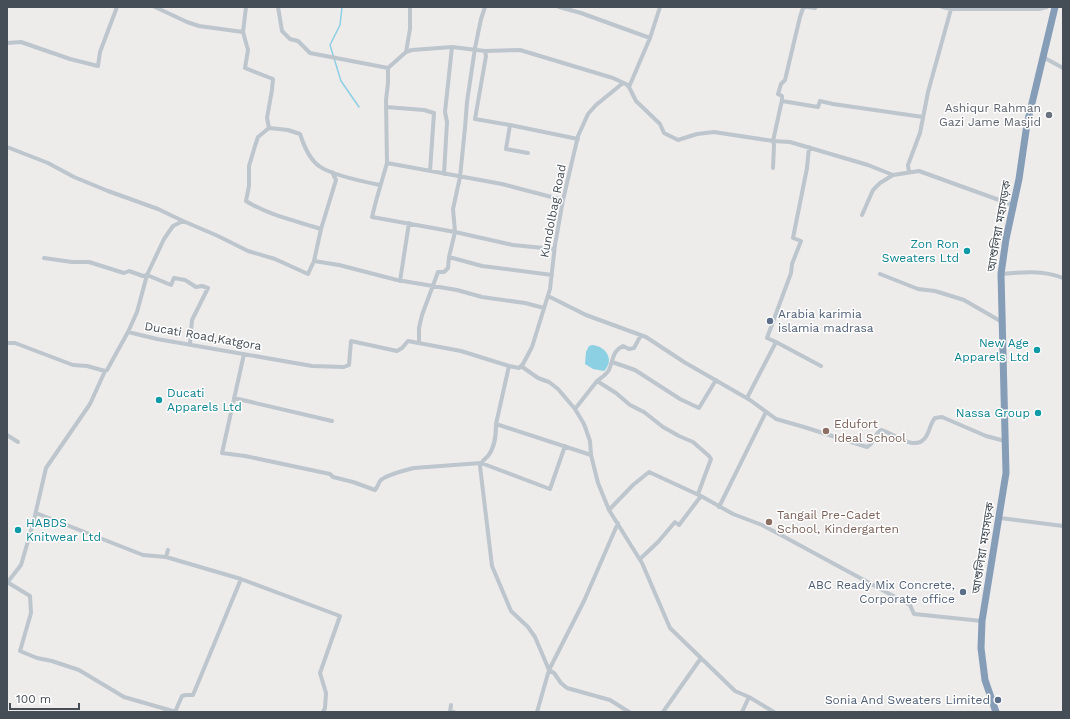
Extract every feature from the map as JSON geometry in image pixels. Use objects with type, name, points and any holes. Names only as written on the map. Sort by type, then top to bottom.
[{"type":"highway","name":"আশুলিয়া মহাসড়ক","points":[[996,712],[985,680],[981,648],[982,621],[1000,518],[1006,473],[1001,274],[1027,124],[1055,7]]},
{"type":"street","points":[[7,43],[21,42],[70,59],[98,66],[100,52],[117,7]]},
{"type":"street","points":[[155,7],[199,26],[244,32]]},
{"type":"street","points":[[246,7],[244,32],[248,50],[245,68],[272,79],[272,90],[267,118],[269,128]]},
{"type":"street","points":[[278,7],[282,31],[290,39],[298,41],[310,53],[388,68]]},
{"type":"street","points":[[406,52],[410,29],[410,7]]},
{"type":"street","points":[[485,7],[480,19],[466,102],[460,177],[453,209],[455,232],[448,268],[444,272],[438,272],[422,315],[419,328],[419,343],[461,351],[509,366],[519,368],[521,366],[538,378],[549,382],[558,390],[575,409],[584,424],[590,441],[591,455],[598,483],[609,510],[640,559],[670,628],[735,691],[749,697],[774,712]]},
{"type":"street","points":[[559,7],[581,13],[650,38]]},
{"type":"street","points":[[629,87],[650,38],[660,7]]},
{"type":"street","points":[[773,168],[773,141],[782,101],[782,96],[778,94],[781,84],[785,80],[803,8],[816,7]]},
{"type":"street","points":[[942,7],[952,9],[1039,9],[1047,7]]},
{"type":"street","points":[[909,172],[908,165],[920,133],[928,92],[952,9]]},
{"type":"street","points":[[444,174],[447,122],[445,112],[452,47]]},
{"type":"street","points":[[554,249],[513,245],[410,223],[372,218],[387,163],[386,108],[388,68],[406,52],[412,50],[452,47],[485,50],[520,50],[624,83],[629,87],[636,101],[660,124],[664,133],[678,140],[697,134],[714,132],[773,141],[790,142],[868,165],[893,175]]},
{"type":"street","points":[[485,50],[486,56],[475,119],[578,138]]},
{"type":"street","points":[[1043,58],[1063,68]]},
{"type":"street","name":"Kundolbag Road","points":[[521,366],[532,347],[548,296],[552,276],[554,249],[563,200],[578,138],[588,114],[596,105],[624,83]]},
{"type":"street","points":[[782,101],[818,107],[820,101],[923,117]]},
{"type":"street","points":[[386,108],[424,110],[434,113],[430,171]]},
{"type":"street","points":[[510,125],[506,149],[528,152]]},
{"type":"street","points":[[321,229],[271,214],[246,201],[249,186],[249,166],[255,146],[258,138],[269,128],[288,130],[300,134],[304,147],[314,161],[320,166],[332,172],[380,186]]},
{"type":"street","points":[[7,147],[48,163],[74,177],[108,191],[158,209],[248,251],[275,259],[308,274],[314,260],[321,229],[336,180],[332,172]]},
{"type":"street","points":[[809,147],[808,168],[793,238],[801,241],[792,264],[791,273],[775,319],[767,338],[821,366]]},
{"type":"street","points":[[387,163],[502,184],[563,200]]},
{"type":"street","points":[[862,215],[872,190],[880,183],[893,175],[919,171],[1013,205]]},
{"type":"street","points":[[128,332],[137,312],[147,275],[173,226],[183,221]]},
{"type":"street","points":[[400,281],[410,223]]},
{"type":"street","points":[[449,257],[482,266],[552,276]]},
{"type":"street","points":[[44,258],[72,262],[89,262],[124,273],[129,270],[144,276],[147,275],[171,285],[174,278],[185,280],[196,287],[202,286],[208,288],[192,320],[190,344]]},
{"type":"street","points":[[314,260],[400,281],[526,303],[544,308]]},
{"type":"street","points":[[1001,274],[1027,272],[1045,273],[1063,278]]},
{"type":"street","points":[[880,274],[918,289],[935,291],[964,300],[1002,322]]},
{"type":"street","points":[[548,296],[586,315],[641,335],[661,346],[684,362],[747,398],[780,421],[804,426],[867,447],[873,443],[878,431],[881,430],[909,442],[921,442],[926,437],[935,418],[942,417],[986,436],[997,440],[1006,441]]},
{"type":"street","name":"Ducati Road,Katgora","points":[[7,582],[21,565],[36,513],[46,468],[90,404],[105,371],[107,370],[128,332],[157,339],[312,366],[344,367],[349,365],[351,341],[397,351],[408,341],[419,343]]},
{"type":"street","points":[[575,409],[597,381],[608,372],[614,353],[618,348],[623,346],[629,349],[634,348],[641,335]]},
{"type":"street","points":[[747,398],[776,342]]},
{"type":"street","points":[[7,343],[15,343],[73,365],[87,366],[105,371]]},
{"type":"street","points":[[244,354],[222,453],[245,456],[330,474],[375,490],[380,481],[404,470],[481,463],[550,489],[565,446]]},
{"type":"street","points":[[612,362],[635,370],[680,399],[699,408],[716,380]]},
{"type":"street","points":[[509,366],[496,424],[496,438],[489,455],[480,466],[492,566],[511,611],[528,627],[535,637],[549,670],[554,673],[561,683],[567,688],[610,700],[629,712]]},
{"type":"street","points":[[597,381],[616,393],[630,405],[644,412],[663,427],[693,442],[709,456],[711,460],[700,495],[679,525],[675,522],[658,542],[640,559]]},
{"type":"street","points":[[234,398],[332,421]]},
{"type":"street","points":[[719,507],[766,412]]},
{"type":"street","points":[[496,424],[591,455]]},
{"type":"street","points":[[7,435],[18,442]]},
{"type":"street","points":[[609,510],[633,485],[649,472],[700,495],[733,514],[762,525],[779,534],[910,605],[914,614],[982,621]]},
{"type":"street","points":[[36,513],[143,555],[166,557],[240,579],[340,616],[320,673],[326,693],[326,708],[323,712]]},
{"type":"street","points":[[1000,518],[1063,526]]},
{"type":"street","points":[[537,712],[549,670],[584,601],[618,523]]},
{"type":"street","points":[[166,557],[168,550]]},
{"type":"street","points":[[7,582],[30,596],[31,613],[20,651],[37,658],[80,670],[124,697],[175,712],[182,696],[193,695],[240,579]]},
{"type":"street","points":[[663,712],[701,658]]},
{"type":"street","points":[[742,712],[749,697]]},
{"type":"street","points":[[450,705],[450,712],[454,712]]},
{"type":"water","points":[[592,345],[605,351],[609,358],[609,362],[604,371],[593,369],[585,364],[586,352],[589,346]]},
{"type":"waterway","points":[[342,7],[340,25],[330,45],[341,81],[359,107]]},
{"type":"place","name":"Ashiqur Rahman Gazi Jame Masjid","points":[[1049,115]]},
{"type":"place","name":"Zon Ron Sweaters Ltd","points":[[967,251]]},
{"type":"place","name":"Arabia karimia islamia madrasa","points":[[770,321]]},
{"type":"place","name":"New Age Apparels Ltd","points":[[1037,350]]},
{"type":"place","name":"Ducati Apparels Ltd","points":[[159,400]]},
{"type":"place","name":"Nassa Group","points":[[1038,413]]},
{"type":"place","name":"Edufort Ideal School","points":[[826,431]]},
{"type":"place","name":"Tangail Pre-Cadet School, Kindergarten","points":[[769,522]]},
{"type":"place","name":"HABDS Knitwear Ltd","points":[[18,530]]},
{"type":"place","name":"ABC Ready Mix Concrete, Corporate office","points":[[963,592]]},
{"type":"place","name":"Sonia And Sweaters Limited","points":[[998,700]]}]
